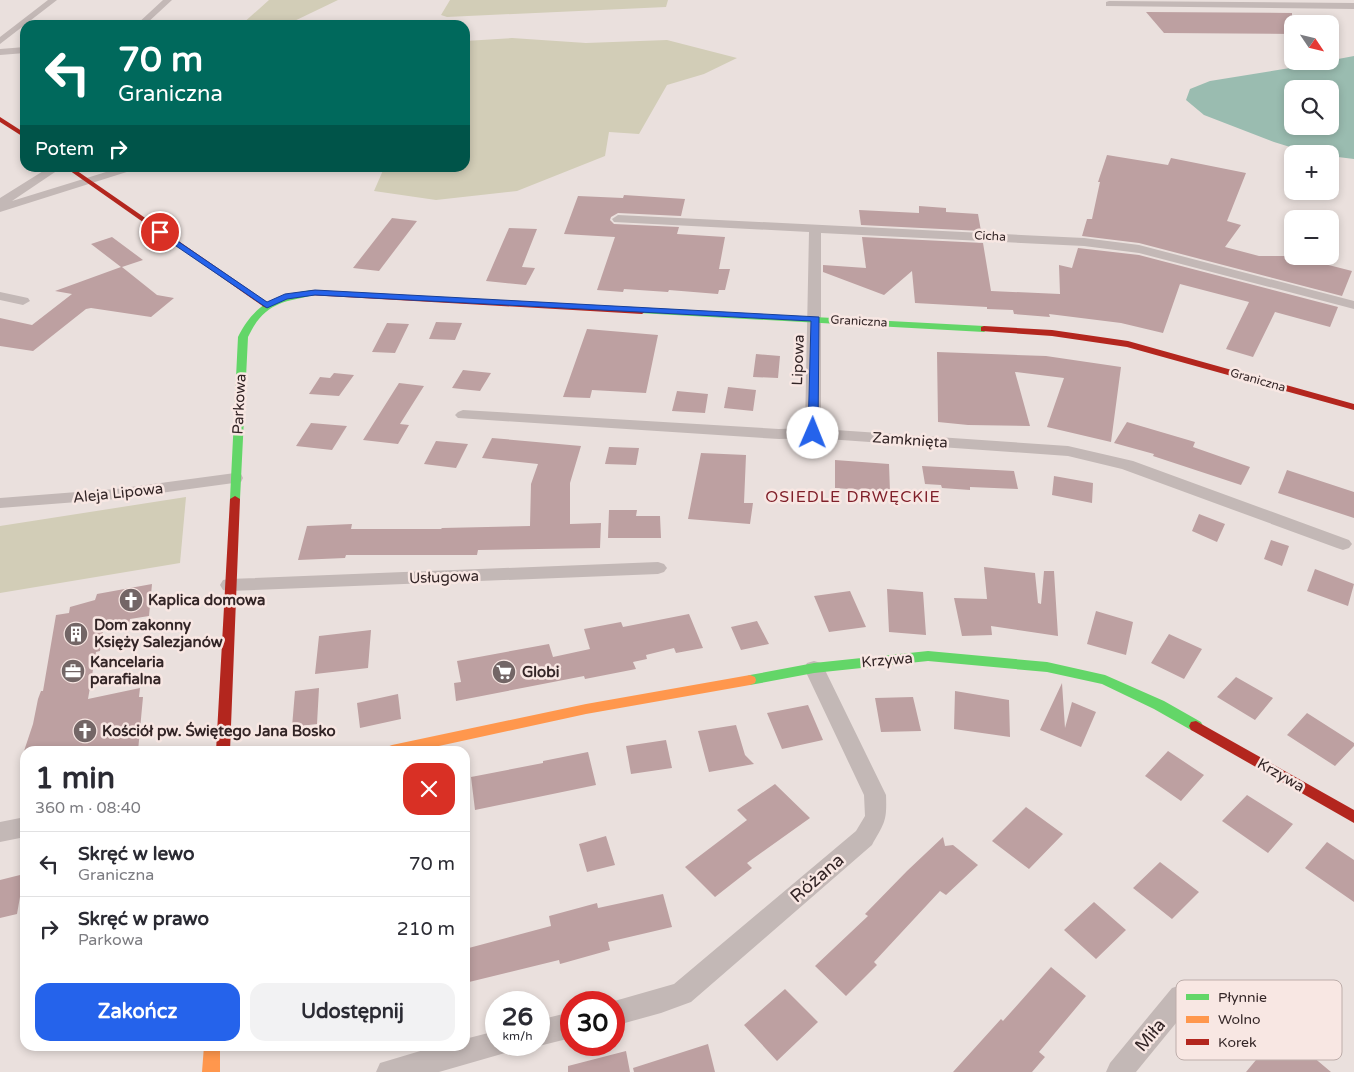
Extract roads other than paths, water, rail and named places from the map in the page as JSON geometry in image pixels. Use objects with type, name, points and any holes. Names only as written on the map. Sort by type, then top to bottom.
[{"type":"street","points":[[27,20],[53,0]]},
{"type":"street","points":[[146,20],[168,0]]},
{"type":"street","points":[[1109,4],[1354,6]]},
{"type":"street","points":[[0,41],[20,26]]},
{"type":"street","points":[[0,52],[20,50]]},
{"type":"street","points":[[0,119],[20,133]]},
{"type":"street","points":[[0,203],[49,172]]},
{"type":"street","points":[[75,172],[267,305]]},
{"type":"street","points":[[0,208],[116,172]]},
{"type":"street","name":"Cicha","points":[[618,219],[1023,238],[1138,249],[1354,305]]},
{"type":"street","name":"Lipowa","points":[[813,433],[816,319],[815,228]]},
{"type":"street","name":"Graniczna","points":[[267,305],[285,297],[315,293],[1011,330],[1095,338],[1162,353],[1354,407]]},
{"type":"street","points":[[0,296],[24,301]]},
{"type":"street","name":"Parkowa","points":[[223,746],[243,337],[250,320],[267,305]]},
{"type":"street","name":"Zamknięta","points":[[463,415],[779,434],[813,433],[1068,451],[1127,465],[1343,544]]},
{"type":"street","name":"Aleja Lipowa","points":[[0,503],[116,494],[235,478]]},
{"type":"street","name":"Usługowa","points":[[230,585],[658,568]]},
{"type":"street","name":"Krzywa","points":[[415,746],[586,709],[814,668],[928,656],[1047,667],[1105,680],[1159,705],[1354,817]]},
{"type":"street","name":"Różana","points":[[625,1011],[682,994],[864,838],[876,817],[875,795],[814,668]]},
{"type":"street","points":[[0,832],[20,828]]},
{"type":"street","name":"Miła","points":[[1119,1072],[1176,1003]]},
{"type":"street","points":[[470,1051],[485,1047]]},
{"type":"street","points":[[211,1072],[212,1051]]},
{"type":"street","points":[[389,1072],[469,1051]]},
{"type":"place","name":"Kaplica domowa","points":[[131,600]]},
{"type":"place","name":"Dom zakonny Księży Salezjanów","points":[[76,634]]},
{"type":"place","name":"Kancelaria parafialna","points":[[73,671]]},
{"type":"place","name":"Globi","points":[[504,672]]},
{"type":"place","name":"Kościół pw. Świętego Jana Bosko","points":[[85,731]]},
{"type":"district","name":"OSIEDLE DRWĘCKIE","points":[[853,496]]}]
